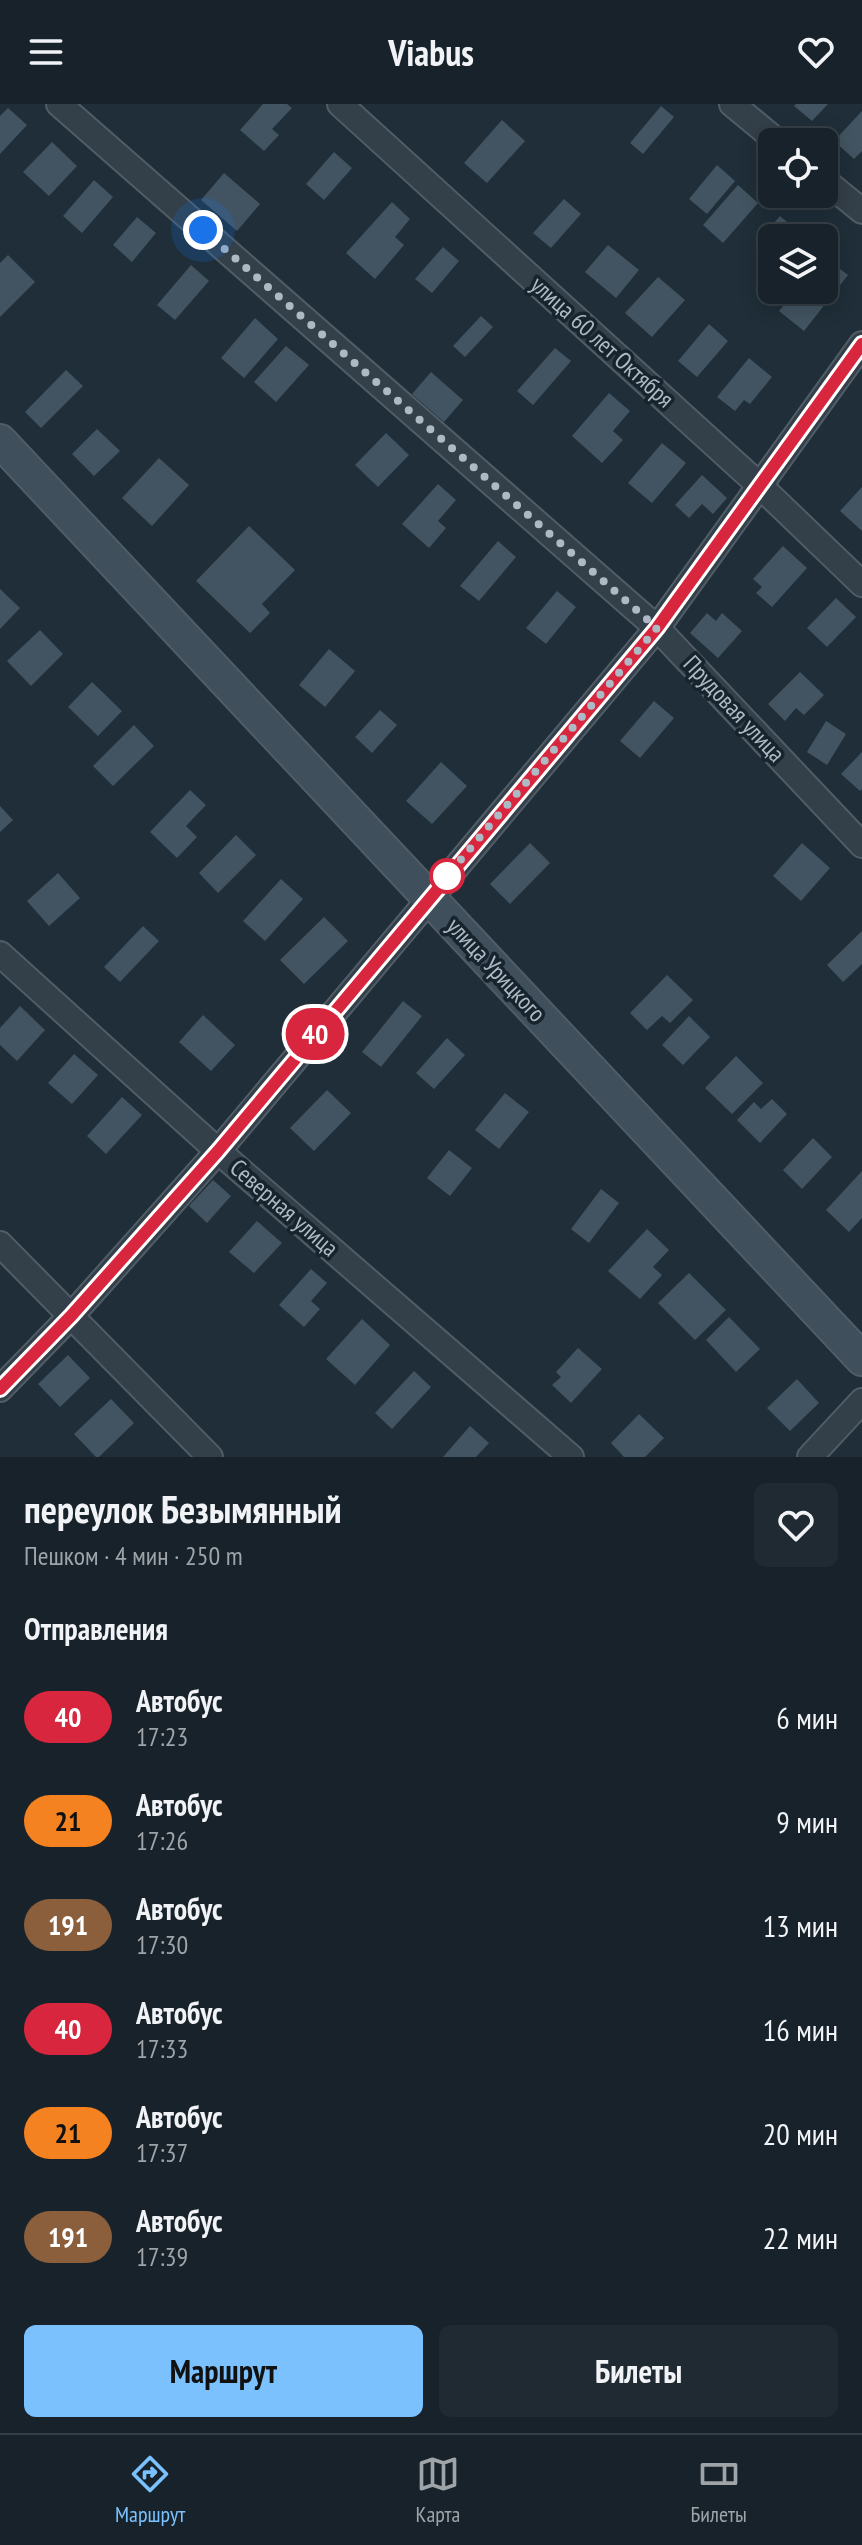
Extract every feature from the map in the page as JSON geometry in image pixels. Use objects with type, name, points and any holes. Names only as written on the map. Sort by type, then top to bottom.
[{"type":"street","name":"Прудовая улица","points":[[59,104],[657,628],[862,845]]},
{"type":"street","name":"улица 60 лет Октября","points":[[340,104],[759,485],[862,584]]},
{"type":"street","points":[[732,104],[761,128]]},
{"type":"street","points":[[838,191],[862,211]]},
{"type":"street","points":[[0,1389],[71,1316],[218,1151],[657,628],[862,344]]},
{"type":"street","name":"улица Урицкого","points":[[0,441],[862,1359]]},
{"type":"street","name":"Северная улица","points":[[0,954],[218,1151],[571,1457]]},
{"type":"street","points":[[0,1244],[210,1457]]},
{"type":"street","points":[[810,1457],[862,1401]]},
{"type":"building","points":[[263,104],[287,104],[292,108],[272,129],[279,135],[264,151],[240,130]]},
{"type":"building","points":[[828,104],[812,121],[794,106]]},
{"type":"building","points":[[661,106],[674,117],[643,154],[630,143]]},
{"type":"building","points":[[8,108],[27,125],[0,154],[0,116]]},
{"type":"building","points":[[862,111],[862,151],[854,159],[838,145],[838,137]]},
{"type":"building","points":[[502,120],[525,141],[487,183],[464,163]]},
{"type":"building","points":[[52,142],[77,166],[49,196],[23,172]]},
{"type":"building","points":[[334,152],[352,168],[324,200],[306,184]]},
{"type":"building","points":[[717,165],[735,181],[707,214],[689,199]]},
{"type":"building","points":[[224,173],[260,204],[237,231],[201,200]]},
{"type":"building","points":[[94,180],[113,197],[82,233],[63,216]]},
{"type":"building","points":[[738,185],[758,203],[723,243],[703,225]]},
{"type":"building","points":[[564,199],[581,214],[551,248],[533,233]]},
{"type":"building","points":[[392,202],[410,219],[395,237],[404,245],[375,279],[346,253]]},
{"type":"building","points":[[780,216],[789,224],[773,224]]},
{"type":"building","points":[[137,217],[156,233],[132,262],[113,245]]},
{"type":"building","points":[[608,245],[639,270],[616,298],[585,272]]},
{"type":"building","points":[[443,247],[459,261],[432,293],[415,279]]},
{"type":"building","points":[[8,255],[35,282],[0,317],[0,263]]},
{"type":"building","points":[[191,265],[209,281],[175,320],[157,305]]},
{"type":"building","points":[[838,268],[848,275],[838,288]]},
{"type":"building","points":[[658,277],[685,300],[652,337],[625,313]]},
{"type":"building","points":[[785,304],[825,304],[804,331],[779,311]]},
{"type":"building","points":[[481,316],[493,327],[465,357],[453,346]]},
{"type":"building","points":[[255,318],[278,339],[244,378],[221,358]]},
{"type":"building","points":[[709,324],[728,341],[697,377],[678,361]]},
{"type":"building","points":[[286,346],[309,365],[276,402],[254,382]]},
{"type":"building","points":[[555,348],[571,361],[533,405],[517,391]]},
{"type":"building","points":[[749,358],[772,377],[750,404],[744,400],[735,411],[717,397]]},
{"type":"building","points":[[66,370],[83,386],[41,428],[25,412]]},
{"type":"building","points":[[431,372],[463,400],[444,422],[412,394]]},
{"type":"building","points":[[609,393],[630,411],[613,431],[623,440],[602,463],[572,436]]},
{"type":"building","points":[[97,429],[120,451],[94,476],[72,454]]},
{"type":"building","points":[[386,433],[409,455],[378,487],[355,465]]},
{"type":"building","points":[[662,443],[686,463],[652,503],[628,483]]},
{"type":"building","points":[[159,458],[189,485],[152,526],[122,498]]},
{"type":"building","points":[[702,475],[727,498],[713,514],[702,504],[689,518],[675,505]]},
{"type":"building","points":[[438,484],[456,500],[438,521],[446,528],[429,548],[402,524]]},
{"type":"building","points":[[862,487],[862,531],[840,511]]},
{"type":"building","points":[[249,526],[295,570],[262,604],[270,613],[250,633],[196,581]]},
{"type":"building","points":[[498,541],[516,557],[479,601],[460,586]]},
{"type":"building","points":[[783,546],[807,568],[772,607],[756,593],[762,587],[753,579]]},
{"type":"building","points":[[0,589],[20,608],[0,629]]},
{"type":"building","points":[[557,591],[576,607],[546,644],[526,628]]},
{"type":"building","points":[[836,598],[856,617],[827,647],[807,628]]},
{"type":"building","points":[[707,613],[716,621],[722,613],[742,631],[718,658],[690,633]]},
{"type":"building","points":[[40,630],[63,654],[31,686],[7,661]]},
{"type":"building","points":[[329,649],[355,671],[325,707],[299,685]]},
{"type":"building","points":[[800,672],[824,695],[804,715],[796,708],[785,721],[768,704]]},
{"type":"building","points":[[92,682],[122,711],[98,736],[68,707]]},
{"type":"building","points":[[654,701],[674,718],[640,758],[620,741]]},
{"type":"building","points":[[380,710],[397,725],[372,753],[355,737]]},
{"type":"building","points":[[826,721],[846,734],[827,765],[807,752]]},
{"type":"building","points":[[134,725],[154,746],[113,786],[93,766]]},
{"type":"building","points":[[862,752],[862,789],[860,791],[841,774]]},
{"type":"building","points":[[441,762],[467,786],[432,824],[406,801]]},
{"type":"building","points":[[190,790],[206,805],[186,826],[197,837],[177,858],[150,832]]},
{"type":"building","points":[[0,806],[13,820],[0,832]]},
{"type":"building","points":[[236,835],[256,855],[218,893],[199,873]]},
{"type":"building","points":[[530,843],[550,863],[510,904],[490,884]]},
{"type":"building","points":[[802,843],[830,868],[801,901],[773,876]]},
{"type":"building","points":[[58,873],[80,898],[49,926],[27,901]]},
{"type":"building","points":[[281,879],[303,899],[265,941],[243,921]]},
{"type":"building","points":[[324,917],[348,941],[304,984],[280,960]]},
{"type":"building","points":[[143,926],[159,941],[120,982],[104,967]]},
{"type":"building","points":[[862,931],[862,964],[843,982],[827,965]]},
{"type":"building","points":[[667,975],[693,1000],[670,1023],[662,1016],[647,1030],[630,1013]]},
{"type":"building","points":[[403,1001],[422,1016],[381,1067],[362,1052]]},
{"type":"building","points":[[20,1006],[45,1030],[17,1061],[0,1045],[0,1028]]},
{"type":"building","points":[[203,1015],[235,1045],[211,1071],[179,1042]]},
{"type":"building","points":[[689,1016],[710,1037],[683,1065],[662,1045]]},
{"type":"building","points":[[447,1038],[465,1055],[434,1089],[416,1073]]},
{"type":"building","points":[[74,1054],[98,1075],[72,1104],[48,1083]]},
{"type":"building","points":[[736,1056],[763,1083],[732,1114],[705,1088]]},
{"type":"building","points":[[327,1090],[351,1113],[314,1151],[290,1128]]},
{"type":"building","points":[[505,1093],[529,1112],[499,1149],[475,1130]]},
{"type":"building","points":[[122,1097],[142,1115],[106,1154],[87,1136]]},
{"type":"building","points":[[772,1099],[787,1114],[760,1143],[737,1120],[754,1102],[761,1109]]},
{"type":"building","points":[[813,1138],[832,1157],[802,1189],[783,1170]]},
{"type":"building","points":[[449,1150],[472,1168],[450,1196],[427,1178]]},
{"type":"building","points":[[862,1171],[862,1218],[849,1232],[826,1210]]},
{"type":"building","points":[[213,1180],[231,1196],[207,1223],[189,1206]]},
{"type":"building","points":[[601,1189],[619,1203],[589,1243],[571,1229]]},
{"type":"building","points":[[257,1221],[282,1243],[254,1273],[229,1252]]},
{"type":"building","points":[[647,1229],[669,1250],[653,1267],[662,1275],[640,1299],[608,1271]]},
{"type":"building","points":[[311,1269],[327,1283],[311,1301],[320,1309],[304,1327],[279,1305]]},
{"type":"building","points":[[689,1273],[726,1310],[695,1340],[658,1303]]},
{"type":"building","points":[[729,1317],[760,1349],[736,1372],[706,1340]]},
{"type":"building","points":[[362,1319],[390,1345],[355,1385],[326,1359]]},
{"type":"building","points":[[578,1348],[602,1369],[571,1403],[552,1385],[561,1377],[556,1372]]},
{"type":"building","points":[[68,1355],[90,1378],[60,1407],[38,1384]]},
{"type":"building","points":[[414,1371],[431,1387],[392,1429],[375,1413]]},
{"type":"building","points":[[797,1379],[819,1403],[790,1431],[767,1408]]},
{"type":"building","points":[[111,1399],[134,1423],[96,1457],[74,1434]]},
{"type":"building","points":[[639,1414],[664,1438],[645,1457],[624,1457],[611,1443]]},
{"type":"building","points":[[470,1426],[489,1443],[476,1457],[443,1457]]},
{"type":"bus line","name":"40","points":[[0,1389],[71,1316],[218,1151],[657,628],[862,344]]},
{"type":"route","points":[[203,230],[657,628],[447,876]]}]
